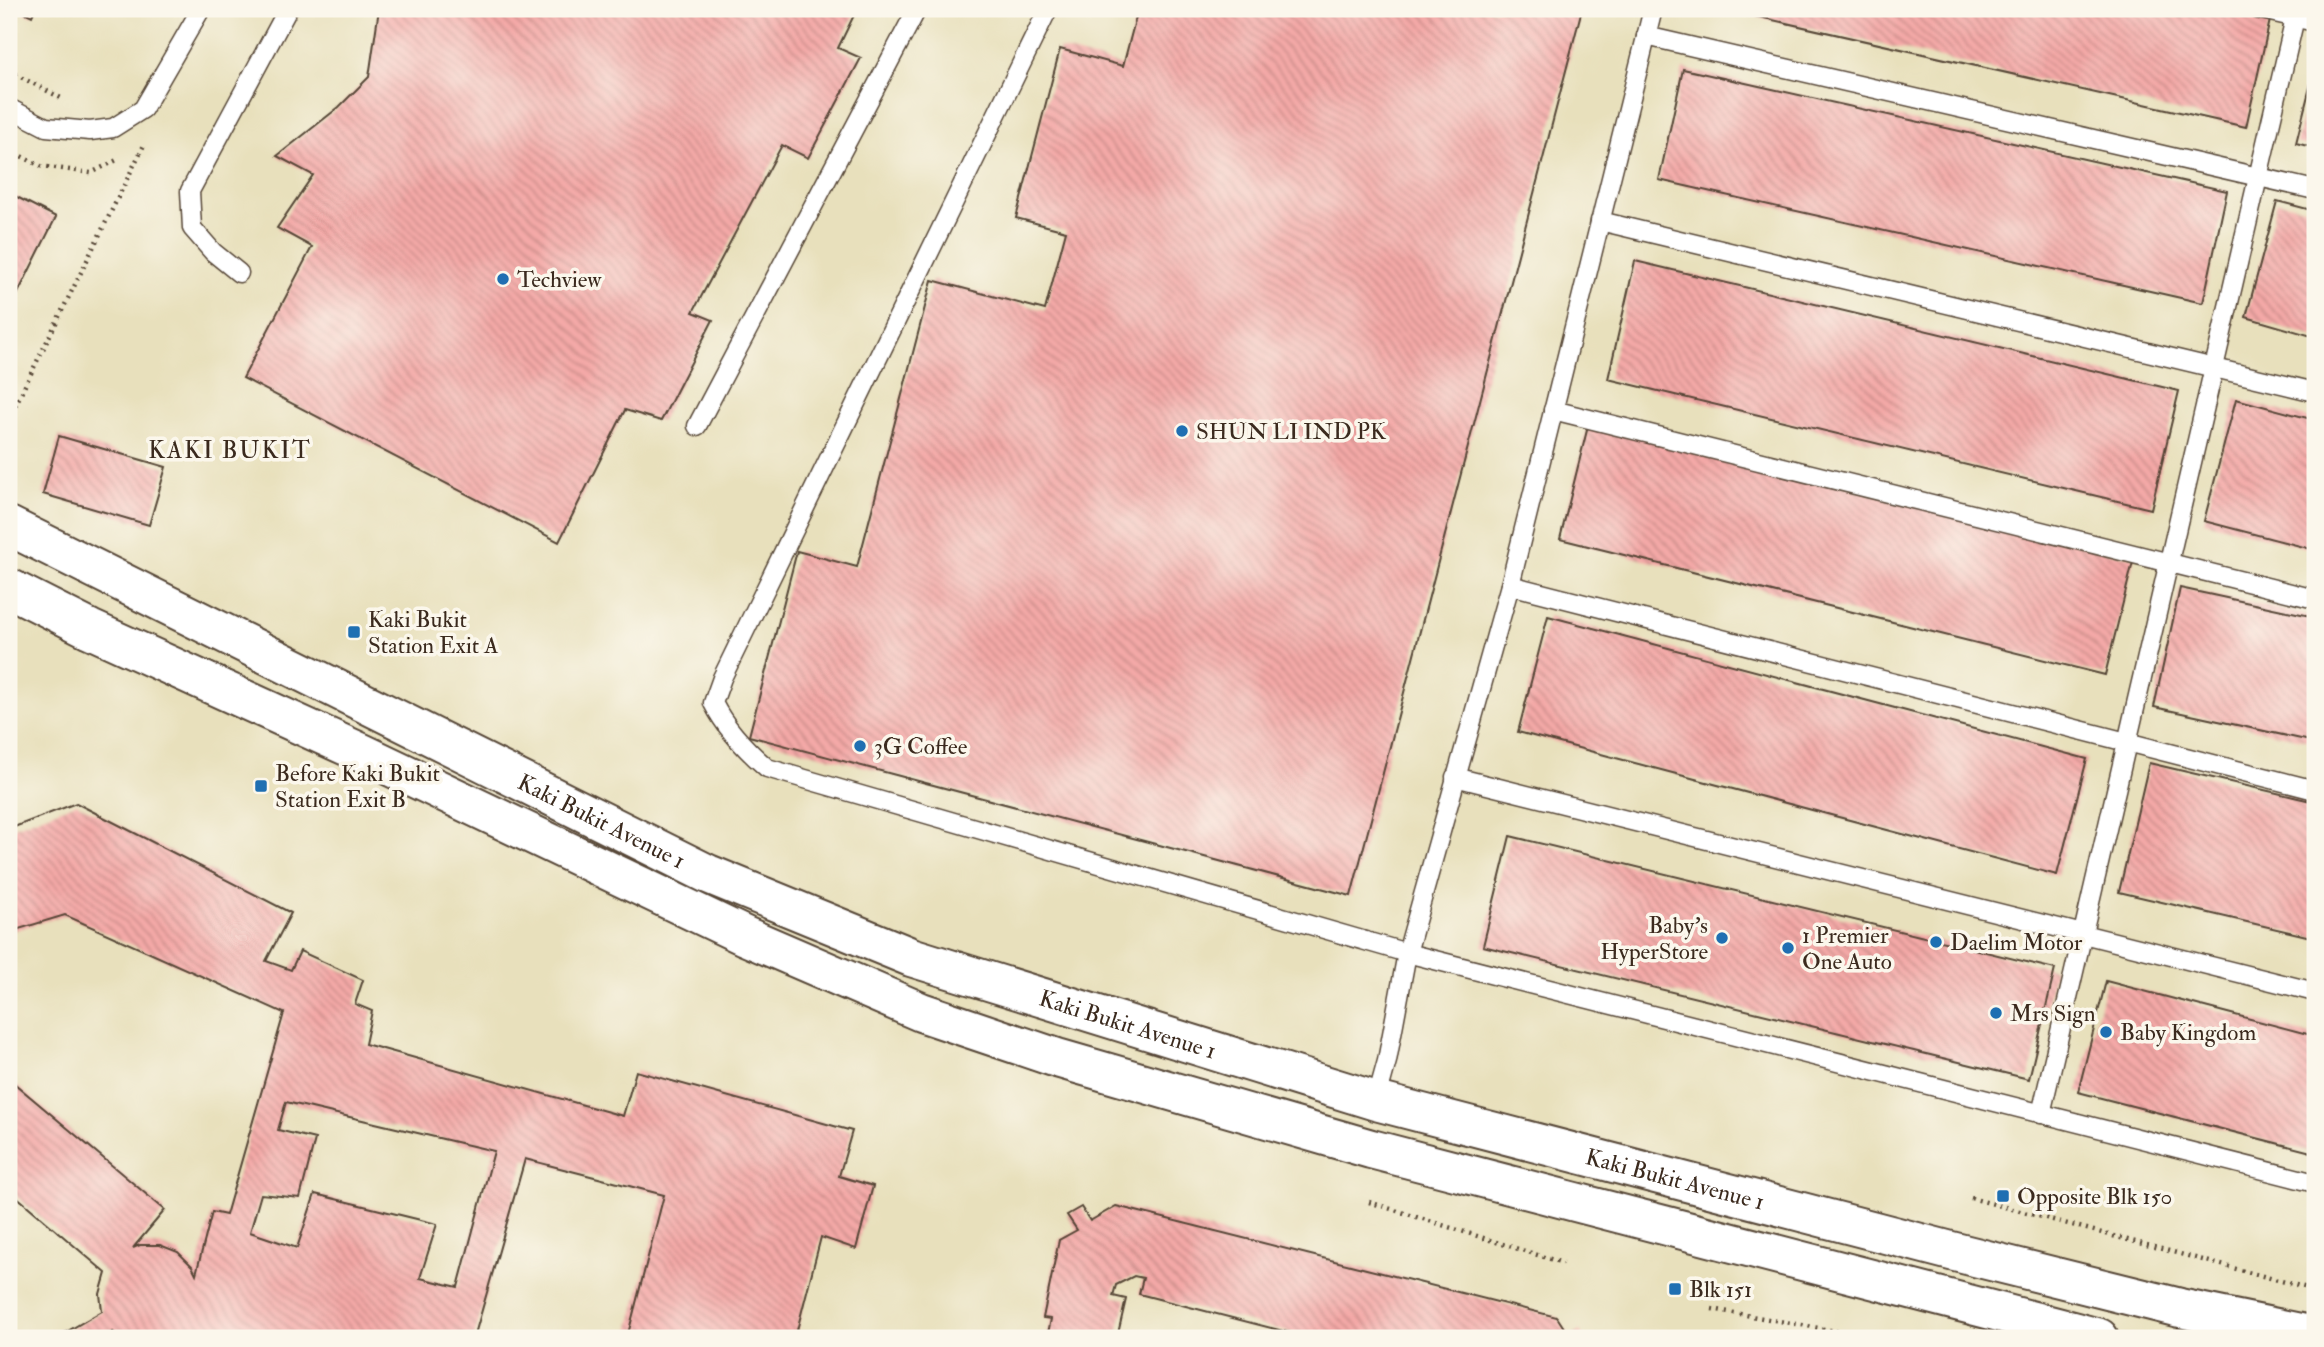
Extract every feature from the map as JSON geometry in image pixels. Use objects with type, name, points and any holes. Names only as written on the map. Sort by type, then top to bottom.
[{"type":"main road","name":"Kaki Bukit Avenue 1","points":[[9,526],[349,698],[708,874],[911,957],[1376,1101],[1955,1252],[2180,1308],[2315,1336]]},
{"type":"main road","name":"Kaki Bukit Avenue 1","points":[[9,587],[90,629],[362,753],[745,936],[921,1012],[1057,1058],[1371,1149],[2099,1338]]},
{"type":"lane","points":[[9,108],[46,127],[90,131],[113,128],[143,109],[201,9]]},
{"type":"lane","points":[[239,273],[213,252],[192,228],[190,191],[288,9]]},
{"type":"lane","points":[[697,426],[917,9]]},
{"type":"lane","points":[[1048,9],[722,678],[713,702],[722,721],[748,752],[767,768],[1407,953],[2315,1184]]},
{"type":"lane","points":[[1376,1101],[1387,1061],[1407,953],[1510,585],[1653,9]]},
{"type":"lane","points":[[2257,9],[2296,13],[2315,22]]},
{"type":"lane","points":[[2041,1114],[2296,13]]},
{"type":"lane","points":[[1646,36],[2315,190]]},
{"type":"lane","points":[[1600,221],[2315,392]]},
{"type":"lane","points":[[1553,410],[2315,599]]},
{"type":"lane","points":[[1510,585],[2315,790]]},
{"type":"lane","points":[[1455,777],[2315,992]]},
{"type":"path","points":[[9,72],[64,99]]},
{"type":"path","points":[[9,418],[144,145]]},
{"type":"path","points":[[1970,1198],[2315,1290]]},
{"type":"path","points":[[1369,1202],[1563,1263]]},
{"type":"path","points":[[1712,1310],[1875,1338]]},
{"type":"building","points":[[18,9],[35,9],[32,16]]},
{"type":"building","name":"Techview","points":[[379,9],[857,9],[838,48],[861,58],[808,158],[782,145],[693,312],[713,320],[661,421],[625,410],[559,542],[243,378],[312,247],[277,228],[313,175],[277,156],[339,107],[369,77]]},
{"type":"building","name":"SHUN LI IND PK","points":[[1138,9],[1582,9],[1351,896],[749,736],[797,551],[857,567],[932,280],[1045,310],[1066,231],[1016,218],[1060,49],[1123,66]]},
{"type":"building","points":[[1724,9],[2219,9],[2270,20],[2246,127]]},
{"type":"building","points":[[1683,69],[2227,191],[2203,303],[1659,180]]},
{"type":"building","points":[[2315,72],[2315,148],[2296,143]]},
{"type":"building","points":[[9,193],[56,217],[9,311]]},
{"type":"building","points":[[2277,201],[2315,211],[2315,337],[2246,317]]},
{"type":"building","points":[[1635,261],[2179,391],[2151,509],[1608,379]]},
{"type":"building","points":[[2236,399],[2315,420],[2315,550],[2204,521]]},
{"type":"building","points":[[1589,422],[2134,558],[2105,675],[1560,539]]},
{"type":"building","points":[[59,436],[166,467],[149,525],[43,494]]},
{"type":"building","points":[[2180,588],[2315,617],[2315,742],[2154,707]]},
{"type":"building","points":[[1548,616],[2087,759],[2057,875],[1518,732]]},
{"type":"building","points":[[2149,763],[2315,802],[2315,938],[2119,892]]},
{"type":"building","points":[[76,803],[291,913],[266,961],[291,970],[300,951],[363,980],[355,1004],[372,1011],[365,1044],[623,1116],[636,1071],[852,1131],[839,1176],[873,1186],[856,1249],[821,1237],[795,1338],[627,1338],[664,1195],[525,1159],[474,1338],[121,1338],[113,1332],[103,1338],[56,1338],[102,1311],[100,1294],[106,1273],[9,1190],[9,1079],[165,1210],[133,1248],[140,1245],[160,1245],[178,1252],[196,1274],[212,1212],[226,1215],[284,1013],[65,915],[9,932],[9,829]],"holes":[[[286,1102],[494,1151],[458,1287],[420,1278],[437,1224],[315,1194],[297,1248],[250,1232],[261,1194],[300,1198],[315,1139],[278,1130]]]},
{"type":"building","points":[[1510,836],[2055,969],[2029,1079],[1483,946]]},
{"type":"building","points":[[2106,981],[2315,1036],[2315,1153],[2078,1092]]},
{"type":"building","points":[[1116,1206],[1557,1317],[1570,1337],[1580,1331],[1584,1338],[1310,1338],[1139,1294],[1143,1278],[1134,1276],[1116,1285],[1113,1296],[1126,1299],[1117,1338],[1047,1338],[1051,1319],[1043,1318],[1059,1240],[1077,1230],[1067,1215],[1081,1207],[1090,1221]]},
{"type":"place","name":"Techview","points":[[503,279]]},
{"type":"place","name":"SHUN LI IND PK","points":[[1182,431]]},
{"type":"place","name":"Kaki Bukit Station Exit A","points":[[354,632]]},
{"type":"place","name":"3G Coffee","points":[[860,746]]},
{"type":"place","name":"Before Kaki Bukit Station Exit B","points":[[261,786]]},
{"type":"place","name":"Baby's HyperStore","points":[[1722,938]]},
{"type":"place","name":"Daelim Motor","points":[[1936,942]]},
{"type":"place","name":"1 Premier One Auto","points":[[1788,948]]},
{"type":"place","name":"Mrs Sign","points":[[1996,1013]]},
{"type":"place","name":"Baby Kingdom","points":[[2106,1032]]},
{"type":"place","name":"Opposite Blk 150","points":[[2003,1196]]},
{"type":"place","name":"Blk 151","points":[[1675,1289]]},
{"type":"district","name":"KAKI BUKIT","points":[[230,450]]}]
